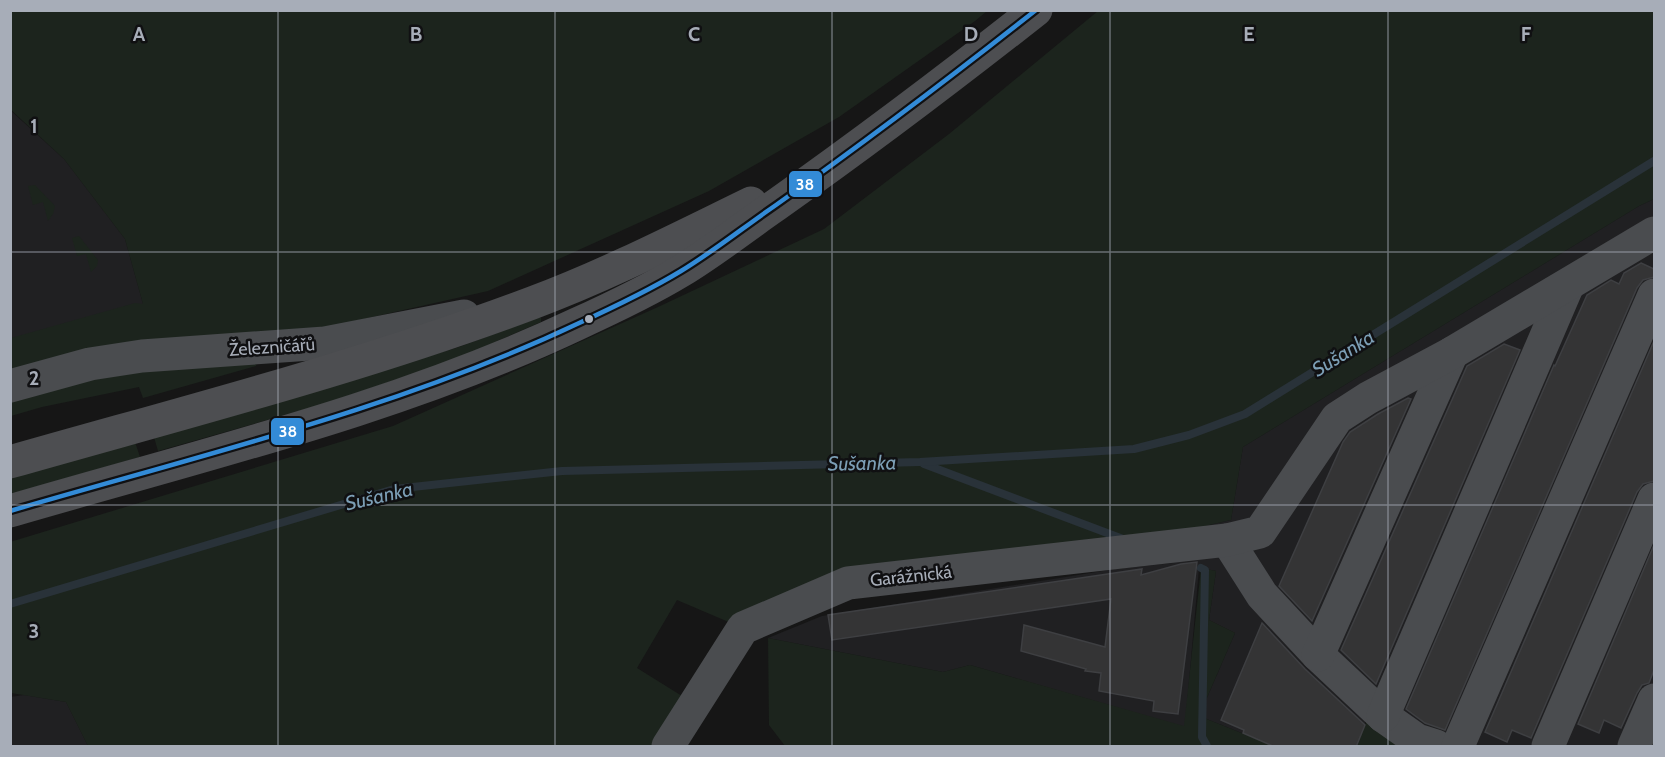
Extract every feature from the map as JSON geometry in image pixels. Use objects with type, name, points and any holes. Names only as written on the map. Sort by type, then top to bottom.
[{"type":"main road","points":[[10,511],[342,415],[439,382],[537,343],[610,309],[681,272],[929,94],[1036,10]]},
{"type":"main road","points":[[10,462],[339,368],[533,303],[657,248],[839,160]]},
{"type":"street","points":[[1318,655],[1452,353],[1654,233]]},
{"type":"street","points":[[1383,716],[1568,285]]},
{"type":"street","points":[[1458,747],[1654,295]]},
{"type":"street","name":"Železničářů","points":[[10,386],[90,364],[142,356],[325,343],[533,303]]},
{"type":"street","name":"Garážnická","points":[[668,747],[743,628],[848,583],[1227,540],[1260,532],[1337,418],[1368,398],[1452,353]]},
{"type":"street","points":[[1548,747],[1654,499]]},
{"type":"street","points":[[1227,540],[1262,595],[1318,655],[1383,716],[1417,740],[1436,747]]},
{"type":"street","points":[[1634,747],[1654,700]]},
{"type":"street","points":[[1645,747],[1654,746]]},
{"type":"shaded area","points":[[11,11],[987,11],[839,117],[709,191],[488,291],[319,329],[11,373],[11,338],[135,303],[143,304],[125,239],[64,159],[11,110]]},
{"type":"shaded area","points":[[1098,11],[1654,11],[1654,199],[1243,447],[1231,520],[1174,533],[1037,552],[738,626],[677,600],[637,668],[690,701],[658,746],[88,746],[66,702],[11,693],[10,542],[393,426],[658,307],[824,229],[949,134]]},
{"type":"shaded area","points":[[10,110],[64,159],[125,239],[160,365],[11,404]]},
{"type":"shaded area","points":[[35,185],[55,206],[48,221],[43,202],[33,205],[28,186]]},
{"type":"shaded area","points":[[1654,199],[1654,746],[1398,746],[1366,720],[1357,746],[1274,746],[1199,716],[1235,633],[1209,620],[1216,571],[1199,568],[1185,727],[970,665],[943,672],[768,638],[822,616],[1115,569],[1173,563],[1174,533],[1231,520],[1243,447]]},
{"type":"shaded area","points":[[79,236],[98,260],[97,266],[91,272],[86,254],[77,256],[72,238]]},
{"type":"shaded area","points":[[541,318],[541,322],[451,361],[327,403],[158,451],[154,437],[456,348]]},
{"type":"shaded area","points":[[257,362],[256,366],[143,398],[139,387],[42,407],[11,416],[11,395],[92,373]]},
{"type":"shaded area","points":[[135,442],[140,457],[11,494],[11,478]]},
{"type":"shaded area","points":[[1201,568],[1216,571],[1209,620],[1235,633],[1199,716],[1274,746],[785,746],[769,725],[768,638],[943,672],[970,665],[1184,726]]},
{"type":"shaded area","points":[[24,695],[66,702],[88,746],[11,746],[10,697]]},
{"type":"shaded area","points":[[1367,720],[1398,746],[1357,746]]},
{"type":"building","points":[[1641,263],[1654,269],[1654,277],[1643,280],[1637,288],[1445,730],[1425,723],[1406,709],[1554,365],[1587,295],[1611,280],[1619,284],[1624,273]]},
{"type":"building","points":[[1654,341],[1654,481],[1643,484],[1637,492],[1531,738],[1512,730],[1507,742],[1485,732]]},
{"type":"building","points":[[1504,344],[1520,350],[1376,684],[1341,650],[1467,366]]},
{"type":"building","points":[[1408,398],[1411,399],[1312,621],[1279,586],[1343,442],[1350,432]]},
{"type":"building","points":[[1654,545],[1654,670],[1649,683],[1642,685],[1637,693],[1621,728],[1604,720],[1599,733],[1578,724]]},
{"type":"building","points":[[1197,562],[1178,714],[1153,711],[1154,701],[1099,691],[1101,673],[1085,671],[1086,669],[1021,651],[1024,625],[1105,647],[1111,599],[832,640],[828,615],[1142,569],[1141,575]]},
{"type":"building","points":[[1262,623],[1305,669],[1365,725],[1356,747],[1275,747],[1221,720]]},
{"type":"waterway","name":"Sušanka","points":[[10,604],[394,489],[562,471],[920,462],[1134,449],[1189,435],[1245,414],[1654,161]]},
{"type":"waterway","points":[[924,464],[1123,539]]},
{"type":"waterway","points":[[1201,568],[1205,570],[1202,737],[1207,746]]},
{"type":"transit line","name":"38","points":[[10,511],[226,450],[369,406],[509,354],[617,305],[668,278],[717,247],[940,85],[1036,10]]}]
